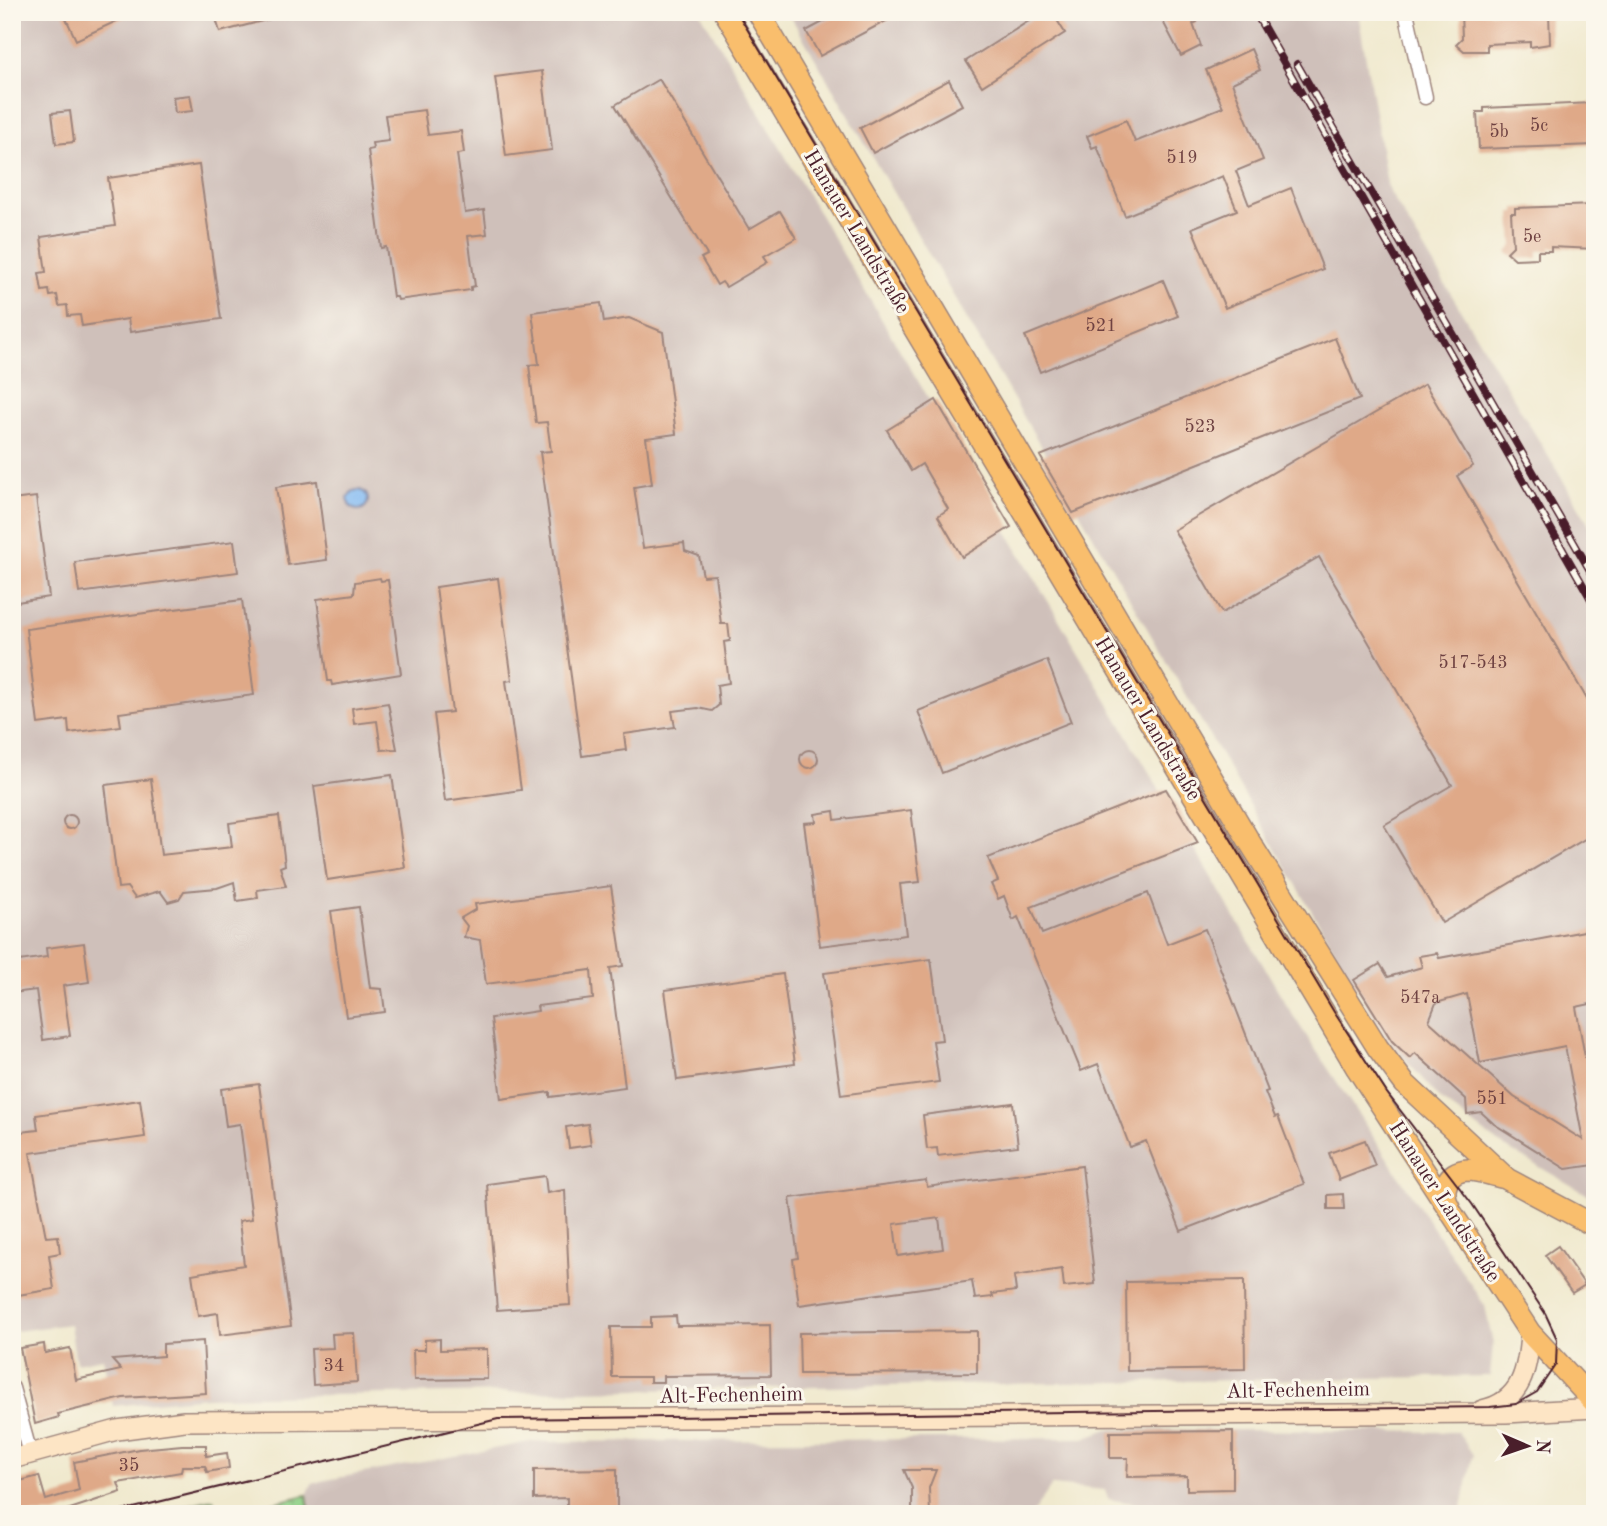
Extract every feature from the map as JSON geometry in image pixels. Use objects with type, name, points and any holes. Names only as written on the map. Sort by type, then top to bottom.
[{"type":"main road","name":"Hanauer Landstraße","points":[[758,12],[916,282],[1334,980],[1405,1084],[1507,1179],[1595,1226]]},
{"type":"main road","name":"Hanauer Landstraße","points":[[726,13],[1357,1068],[1530,1333],[1595,1405]]},
{"type":"main road","points":[[1453,1214],[1444,1191],[1446,1184],[1457,1172],[1476,1171],[1507,1179]]},
{"type":"street","points":[[1406,12],[1425,97]]},
{"type":"street","name":"Alt-Fechenheim","points":[[1455,1412],[1493,1407],[1512,1395],[1526,1370],[1530,1333]]},
{"type":"street","points":[[12,1388],[21,1456]]},
{"type":"street","name":"Alt-Fechenheim","points":[[21,1456],[126,1428],[184,1420],[339,1422],[1506,1413],[1595,1405]]},
{"type":"shaded area","points":[[12,12],[700,12],[1292,1014],[1485,1306],[1493,1344],[1490,1376],[207,1397],[113,1406],[103,1358],[76,1363],[70,1324],[16,1331],[12,1309]]},
{"type":"shaded area","points":[[788,12],[1358,12],[1388,189],[1595,534],[1595,1199],[1498,1143],[1441,1100],[1384,1035]]},
{"type":"shaded area","points":[[1108,1429],[1458,1432],[1473,1455],[1461,1511],[1464,1514],[1202,1514],[1108,1499],[1105,1490],[1052,1485],[1032,1514],[310,1514],[307,1495],[312,1484],[321,1481],[530,1442],[1084,1438]]},
{"type":"green space","points":[[307,1495],[310,1514],[226,1514]]},
{"type":"green space","points":[[213,1499],[219,1514],[152,1514]]},
{"type":"water","points":[[354,490],[362,490],[368,500],[362,510],[354,510],[348,504],[348,496]]},
{"type":"building","points":[[63,12],[136,12],[76,40]]},
{"type":"building","points":[[242,12],[277,12],[278,17],[220,32],[216,19]]},
{"type":"building","points":[[842,12],[903,12],[820,56],[806,31]]},
{"type":"building","points":[[1043,12],[1052,12],[1065,33],[982,86],[966,61]]},
{"type":"building","points":[[1158,12],[1191,12],[1197,22],[1193,24],[1201,46],[1181,56]]},
{"type":"building","points":[[1461,12],[1549,12],[1550,44],[1530,47],[1530,42],[1487,44],[1487,51],[1464,51],[1456,44],[1462,38]]},
{"type":"building","points":[[1251,49],[1260,70],[1232,83],[1263,160],[1236,171],[1249,205],[1291,188],[1323,269],[1225,308],[1192,228],[1237,210],[1223,176],[1125,216],[1097,146],[1092,148],[1087,136],[1126,120],[1135,142],[1223,107],[1206,70]]},
{"type":"building","points":[[542,71],[552,150],[506,156],[495,77]]},
{"type":"building","points":[[659,79],[749,229],[780,211],[796,238],[764,256],[768,262],[726,287],[722,282],[717,285],[701,258],[707,255],[615,105]]},
{"type":"building","points":[[949,80],[962,105],[873,153],[860,128]]},
{"type":"building","points":[[190,95],[193,111],[175,113],[173,97]]},
{"type":"building","points":[[1592,103],[1595,107],[1595,145],[1479,149],[1477,112],[1484,112],[1484,108]]},
{"type":"building","points":[[424,110],[428,135],[461,131],[464,153],[457,154],[465,213],[484,210],[487,234],[468,236],[475,286],[471,287],[471,290],[398,300],[393,297],[386,247],[381,248],[368,150],[373,149],[372,143],[389,141],[385,115]]},
{"type":"building","points":[[70,111],[74,142],[56,144],[52,113]]},
{"type":"building","points":[[199,165],[221,319],[130,332],[128,319],[82,326],[80,315],[68,316],[67,305],[59,306],[57,295],[50,296],[49,290],[42,291],[39,273],[46,272],[41,237],[115,226],[108,178]]},
{"type":"building","points":[[1593,205],[1595,249],[1551,247],[1551,251],[1538,251],[1538,258],[1515,259],[1507,252],[1513,246],[1511,213],[1515,213],[1515,208]]},
{"type":"building","points":[[1163,280],[1178,316],[1040,372],[1025,336]]},
{"type":"building","points":[[601,303],[604,322],[629,318],[663,332],[676,434],[646,438],[652,484],[634,487],[643,548],[684,543],[685,551],[699,556],[703,576],[715,575],[721,624],[728,624],[730,641],[724,642],[729,683],[717,685],[719,705],[712,711],[698,708],[672,711],[675,727],[624,734],[626,750],[582,756],[540,452],[551,451],[547,422],[536,423],[529,365],[539,364],[532,312]]},
{"type":"building","points":[[1335,338],[1360,399],[1073,513],[1040,456]]},
{"type":"building","points":[[1425,384],[1473,466],[1457,476],[1595,713],[1595,833],[1442,923],[1384,825],[1452,785],[1319,557],[1222,613],[1174,530]]},
{"type":"building","points":[[936,400],[1011,527],[962,557],[938,516],[948,509],[922,464],[911,471],[887,430]]},
{"type":"building","points":[[317,481],[327,560],[288,565],[276,487]]},
{"type":"building","points":[[36,497],[49,597],[17,602],[12,563],[12,500]]},
{"type":"building","points":[[234,541],[238,572],[79,593],[75,562]]},
{"type":"building","points":[[380,578],[381,581],[388,580],[401,674],[332,685],[331,681],[328,681],[317,599],[354,594],[355,582]]},
{"type":"building","points":[[498,578],[512,680],[506,681],[521,790],[445,801],[434,714],[452,712],[436,587]]},
{"type":"building","points":[[242,600],[254,695],[119,713],[121,726],[69,733],[68,720],[38,724],[26,629]]},
{"type":"building","points":[[1047,660],[1071,722],[942,773],[918,711]]},
{"type":"building","points":[[388,703],[397,749],[381,750],[377,721],[354,724],[352,708]]},
{"type":"building","points":[[809,750],[815,753],[818,759],[815,765],[809,768],[803,765],[800,759],[803,753]]},
{"type":"building","points":[[392,775],[405,868],[327,880],[314,786]]},
{"type":"building","points":[[151,779],[161,855],[232,847],[229,823],[279,816],[285,865],[280,867],[286,886],[257,890],[258,898],[237,901],[234,882],[217,888],[184,891],[179,899],[168,902],[160,891],[135,898],[127,887],[118,888],[105,785]]},
{"type":"building","points":[[1166,789],[1198,843],[1031,907],[1042,934],[1148,893],[1167,944],[1205,929],[1268,1091],[1265,1092],[1275,1117],[1278,1116],[1304,1184],[1181,1231],[1146,1141],[1130,1147],[1098,1064],[1081,1071],[1018,917],[1013,920],[1004,896],[998,899],[991,884],[998,881],[988,858]]},
{"type":"building","points":[[911,810],[920,882],[900,884],[906,935],[820,946],[804,823],[816,822],[815,814],[834,811],[835,820]]},
{"type":"building","points":[[67,815],[73,815],[77,822],[73,829],[67,829],[63,825],[63,819]]},
{"type":"building","points":[[611,886],[623,966],[610,968],[625,1087],[550,1097],[550,1092],[501,1099],[491,1018],[538,1011],[537,1006],[593,999],[591,970],[486,984],[480,940],[464,937],[467,926],[461,918],[476,909],[475,904]]},
{"type":"building","points":[[359,907],[370,988],[382,989],[385,1012],[346,1017],[331,911]]},
{"type":"building","points":[[1595,929],[1595,1003],[1576,1007],[1585,1057],[1595,1055],[1595,1165],[1566,1169],[1494,1124],[1481,1112],[1467,1114],[1466,1099],[1415,1053],[1410,1058],[1392,1041],[1354,980],[1380,964],[1388,977],[1422,967],[1419,956],[1437,953],[1439,958]],"holes":[[[1467,994],[1480,1063],[1565,1046],[1583,1140],[1514,1097],[1429,1021],[1436,1003]]]},
{"type":"building","points":[[84,943],[89,982],[63,986],[70,1036],[43,1040],[36,990],[12,993],[12,962],[47,957],[46,948]]},
{"type":"building","points":[[931,959],[942,1040],[933,1041],[939,1082],[841,1095],[824,973]]},
{"type":"building","points":[[783,974],[795,1064],[677,1080],[665,990]]},
{"type":"building","points":[[259,1084],[291,1326],[220,1335],[218,1313],[198,1316],[192,1274],[244,1265],[239,1221],[252,1219],[240,1124],[226,1126],[221,1089]]},
{"type":"building","points":[[140,1100],[145,1137],[30,1153],[46,1237],[58,1236],[60,1253],[49,1255],[54,1289],[12,1296],[12,1133],[38,1130],[36,1115]]},
{"type":"building","points":[[1013,1103],[1018,1146],[938,1156],[937,1148],[927,1149],[923,1115]]},
{"type":"building","points":[[588,1124],[591,1145],[569,1148],[566,1127]]},
{"type":"building","points":[[1365,1140],[1375,1166],[1339,1180],[1329,1153]]},
{"type":"building","points":[[1082,1166],[1095,1284],[1064,1287],[1062,1269],[1014,1276],[1016,1291],[992,1294],[993,1297],[975,1299],[972,1281],[799,1305],[793,1259],[798,1258],[790,1198],[926,1180],[927,1187]],"holes":[[[939,1218],[943,1249],[898,1256],[894,1224]]]},
{"type":"building","points":[[545,1176],[547,1193],[565,1190],[570,1305],[497,1310],[487,1184]]},
{"type":"building","points":[[1343,1194],[1344,1209],[1328,1209],[1328,1195]]},
{"type":"building","points":[[1558,1246],[1585,1285],[1572,1293],[1545,1255]]},
{"type":"building","points":[[1244,1280],[1245,1369],[1127,1371],[1126,1282]]},
{"type":"building","points":[[676,1316],[677,1326],[770,1325],[771,1375],[663,1376],[663,1382],[650,1382],[650,1377],[612,1377],[611,1327],[651,1327],[651,1317]]},
{"type":"building","points":[[977,1331],[977,1373],[800,1374],[799,1333]]},
{"type":"building","points":[[354,1333],[357,1382],[313,1385],[311,1349],[333,1348],[332,1334]]},
{"type":"building","points":[[440,1339],[440,1350],[487,1349],[487,1379],[414,1380],[413,1350],[425,1350],[425,1340]]},
{"type":"building","points":[[203,1341],[206,1393],[123,1398],[58,1414],[59,1417],[35,1424],[20,1348],[44,1344],[45,1353],[70,1348],[76,1380],[121,1370],[112,1360],[163,1356],[163,1344]]},
{"type":"building","points":[[1233,1431],[1233,1489],[1187,1490],[1187,1476],[1127,1477],[1128,1458],[1110,1458],[1110,1432]]},
{"type":"building","points":[[206,1445],[206,1456],[227,1453],[229,1468],[207,1472],[205,1466],[182,1466],[181,1472],[118,1483],[121,1492],[55,1514],[12,1514],[12,1483],[39,1476],[46,1500],[79,1490],[74,1462],[139,1449]]},
{"type":"building","points":[[617,1469],[617,1514],[567,1514],[567,1498],[534,1499],[534,1470]]},
{"type":"building","points":[[904,1470],[936,1470],[929,1488],[930,1514],[912,1514],[912,1488]]},
{"type":"tram line","points":[[109,1514],[498,1419],[1490,1407],[1516,1404],[1537,1392],[1556,1364],[1557,1339],[1545,1313],[1472,1204],[1387,1093],[1334,1012],[737,12]]},
{"type":"railway","points":[[1255,12],[1595,606]]},
{"type":"railway","points":[[1297,64],[1595,579]]}]
